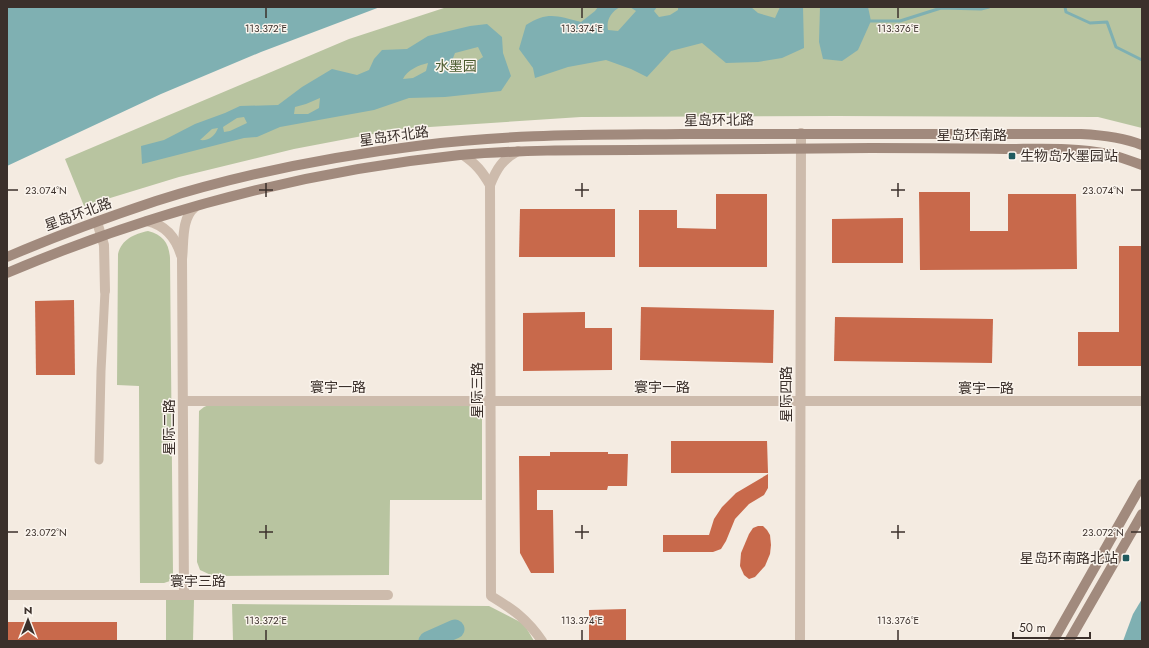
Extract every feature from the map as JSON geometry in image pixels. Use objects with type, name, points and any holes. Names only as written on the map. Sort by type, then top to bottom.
[{"type":"main road","name":"星岛环南路","points":[[801,133],[1081,134],[1105,135],[1125,139],[1142,145]]},
{"type":"main road","name":"星岛环北路","points":[[7,257],[52,238],[158,201],[228,181],[318,161],[425,145],[494,139],[561,136],[801,133]]},
{"type":"main road","name":"星岛环南路","points":[[800,148],[1059,149],[1109,154],[1142,165]]},
{"type":"main road","name":"星岛环北路","points":[[7,273],[58,251],[147,221],[195,207],[272,187],[334,174],[412,161],[462,155],[518,151],[800,148]]},
{"type":"main road","points":[[1053,641],[1142,484]]},
{"type":"main road","points":[[1069,641],[1142,514]]},
{"type":"street","name":"星际四路","points":[[800,641],[801,133]]},
{"type":"street","name":"星际三路","points":[[518,151],[502,163],[495,172],[490,185],[492,401],[491,596],[518,613],[532,627],[542,641]]},
{"type":"street","points":[[462,155],[474,162],[490,185]]},
{"type":"street","name":"星际二路","points":[[184,595],[182,259],[189,212],[195,207]]},
{"type":"street","name":"星际二路","points":[[147,221],[155,223],[170,234],[176,243],[182,259]]},
{"type":"street","points":[[97,222],[102,236],[104,250],[105,291],[99,460]]},
{"type":"street","name":"寰宇一路","points":[[183,400],[800,402],[1142,401]]},
{"type":"street","name":"寰宇三路","points":[[7,595],[388,595]]},
{"type":"green space","name":"水墨园","points":[[447,7],[1142,7],[1142,128],[1098,117],[836,116],[581,117],[399,129],[294,149],[179,177],[84,206],[65,159],[349,39]]},
{"type":"green space","points":[[148,231],[158,235],[164,240],[167,244],[170,258],[173,574],[170,581],[164,583],[140,583],[139,386],[117,385],[118,254],[122,244],[129,238]]},
{"type":"green space","points":[[211,404],[472,405],[482,419],[482,500],[390,500],[389,575],[213,576],[200,570],[197,562],[199,411]]},
{"type":"green space","points":[[166,600],[194,600],[193,641],[166,641]]},
{"type":"green space","points":[[232,604],[489,606],[524,624],[534,641],[233,641]]},
{"type":"water","points":[[7,7],[380,7],[261,52],[161,94],[7,166]]},
{"type":"water","points":[[598,7],[620,7],[614,11],[608,23],[608,30],[618,31],[636,11],[630,7],[657,7],[654,11],[659,17],[670,15],[678,10],[678,7],[751,7],[758,13],[775,18],[780,7],[803,7],[804,48],[782,58],[758,62],[726,63],[702,43],[671,51],[647,77],[631,69],[606,60],[568,67],[535,78],[533,68],[519,49],[526,25],[547,16],[581,22]]},
{"type":"water","points":[[820,7],[868,7],[871,21],[858,50],[842,61],[823,59],[819,42]]},
{"type":"water","points":[[487,24],[502,37],[503,53],[511,76],[501,91],[445,97],[409,98],[374,110],[280,127],[257,137],[244,138],[142,164],[141,146],[164,140],[195,124],[240,106],[278,105],[302,87],[332,69],[357,75],[369,70],[374,59],[382,50],[407,49],[428,36],[470,26]],"holes":[[[478,47],[483,57],[477,61],[468,61],[455,65],[451,63],[455,53]],[[428,63],[426,71],[413,78],[403,79],[410,71]],[[320,98],[319,108],[308,114],[294,114],[295,107]],[[244,117],[247,123],[230,131],[224,132],[223,127],[237,118]],[[218,128],[211,137],[206,140],[200,140],[212,129]]]},
{"type":"water","points":[[1142,599],[1142,641],[1123,641],[1133,614]]},
{"type":"building","points":[[919,192],[970,192],[970,231],[1008,231],[1008,194],[1076,194],[1077,269],[920,270]]},
{"type":"building","points":[[716,194],[767,194],[767,267],[639,267],[639,210],[677,210],[677,228],[716,229]]},
{"type":"building","points":[[520,209],[615,209],[615,257],[519,257]]},
{"type":"building","points":[[903,218],[903,263],[832,263],[832,219]]},
{"type":"building","points":[[1119,246],[1142,246],[1142,366],[1078,366],[1078,332],[1119,332]]},
{"type":"building","points":[[74,300],[75,375],[36,375],[35,301]]},
{"type":"building","points":[[641,307],[774,310],[773,363],[640,360]]},
{"type":"building","points":[[585,312],[585,328],[612,328],[612,370],[523,371],[523,313]]},
{"type":"building","points":[[835,317],[993,319],[992,363],[834,361]]},
{"type":"building","points":[[671,441],[767,441],[768,473],[671,473]]},
{"type":"building","points":[[550,452],[608,452],[608,454],[628,454],[627,486],[608,486],[607,490],[537,490],[537,510],[553,510],[554,573],[531,573],[520,553],[519,456],[550,456]]},
{"type":"building","points":[[768,474],[768,488],[764,495],[749,504],[735,519],[721,549],[713,552],[663,552],[663,535],[709,535],[714,519],[722,507],[736,493]]},
{"type":"building","points":[[763,526],[770,535],[770,554],[765,566],[755,577],[749,579],[744,575],[740,566],[741,553],[749,534],[753,528]]},
{"type":"building","points":[[626,609],[626,641],[589,641],[589,610]]},
{"type":"building","points":[[7,622],[117,622],[117,641],[7,641]]},
{"type":"waterway","points":[[871,21],[900,21],[941,8],[981,9],[989,7]]},
{"type":"waterway","points":[[1065,7],[1066,12],[1090,23],[1107,22],[1116,47],[1142,60]]},
{"type":"waterway","points":[[428,641],[455,629]]},
{"type":"place","name":"生物岛水墨园站","points":[[1012,156]]},
{"type":"place","name":"星岛环南路北站","points":[[1126,558]]}]
